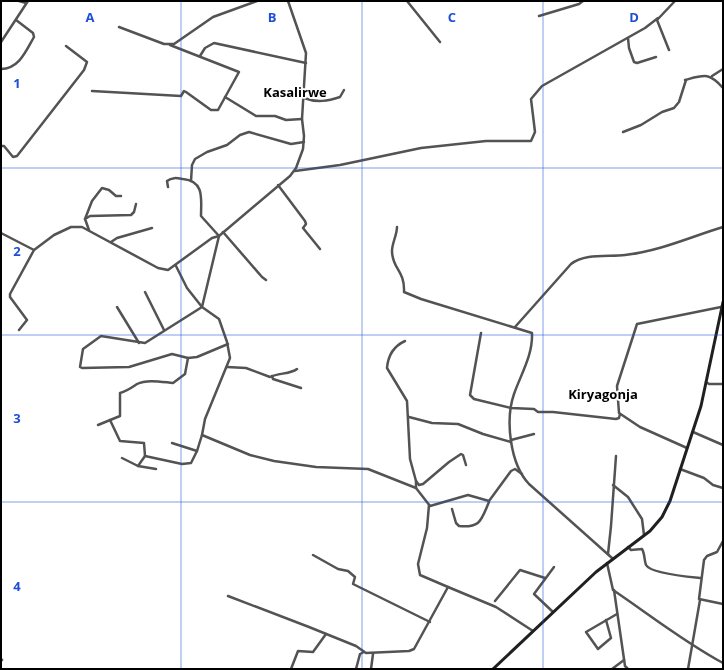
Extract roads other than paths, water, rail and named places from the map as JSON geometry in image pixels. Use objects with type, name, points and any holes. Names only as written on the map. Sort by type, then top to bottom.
[{"type":"street","points":[[1,42],[27,2],[19,1]]},
{"type":"street","points":[[170,45],[184,39],[213,17],[257,1]]},
{"type":"street","points":[[19,330],[27,320],[10,297],[10,294],[34,250],[65,228],[80,226],[158,268],[168,270],[212,238],[219,236],[294,171],[303,149],[304,142],[302,119],[306,62],[305,48],[288,1]]},
{"type":"street","points":[[407,1],[440,42]]},
{"type":"street","points":[[539,16],[579,4],[583,1]]},
{"type":"street","points":[[294,171],[340,165],[421,148],[486,142],[531,142],[534,132],[531,99],[542,86],[648,26],[675,1]]},
{"type":"street","points":[[658,18],[669,50]]},
{"type":"street","points":[[1,69],[10,68],[16,64],[34,37],[34,33],[16,20]]},
{"type":"street","points":[[92,91],[182,96],[184,92],[186,92],[214,111],[218,110],[239,72],[200,56],[119,27]]},
{"type":"street","points":[[628,38],[629,48],[634,62],[637,63],[656,57]]},
{"type":"street","points":[[200,56],[205,48],[214,43],[306,62]]},
{"type":"street","points":[[1,146],[4,146],[13,157],[17,156],[84,70],[87,62],[66,46]]},
{"type":"street","points":[[711,77],[723,69]]},
{"type":"street","points":[[683,85],[686,80],[704,76],[711,77],[723,88]]},
{"type":"street","points":[[623,132],[641,125],[662,112],[674,108],[679,102],[686,80]]},
{"type":"street","points":[[304,98],[317,101],[332,100],[340,97],[344,90]]},
{"type":"street","points":[[226,97],[256,116],[275,116],[286,120],[302,119]]},
{"type":"street","points":[[192,181],[192,165],[195,159],[227,145],[240,135],[249,132],[291,144],[304,142]]},
{"type":"street","points":[[168,187],[167,181],[170,179],[194,182],[201,193],[201,216],[219,236]]},
{"type":"street","points":[[278,185],[305,221],[306,224],[303,228],[320,249]]},
{"type":"street","points":[[90,232],[85,219],[92,201],[102,188],[109,190],[116,196],[121,196]]},
{"type":"street","points":[[85,219],[90,216],[131,215],[134,212],[136,204]]},
{"type":"street","points":[[397,227],[397,234],[392,251],[397,269],[402,274],[404,279],[404,292],[421,299],[530,332],[532,335],[527,362],[513,395],[511,408],[511,441],[513,454],[522,474],[529,484],[612,558]]},
{"type":"street","points":[[515,327],[571,264],[578,259],[624,255],[659,249],[723,227]]},
{"type":"street","points":[[111,242],[117,238],[152,228]]},
{"type":"street","points":[[223,232],[266,280]]},
{"type":"street","points":[[1,233],[34,250]]},
{"type":"street","points":[[219,236],[202,307],[164,330],[145,344],[101,336],[84,349],[80,367],[129,367],[172,354],[188,358],[197,357],[228,344]]},
{"type":"street","points":[[145,456],[158,460],[186,464],[190,463],[197,451],[205,419],[230,358],[228,344],[219,319],[202,307],[187,288],[176,265]]},
{"type":"street","points":[[145,292],[164,330]]},
{"type":"street","points":[[493,669],[612,558],[628,548],[656,524],[667,509],[701,406],[723,302]]},
{"type":"street","points":[[117,307],[139,344]]},
{"type":"street","points":[[687,448],[640,427],[620,414],[618,411],[619,394],[617,387],[637,324],[722,307]]},
{"type":"street","points":[[480,333],[471,396],[475,400],[511,408],[616,419],[619,418],[620,414]]},
{"type":"street","points":[[405,341],[399,344],[392,352],[387,368],[404,395],[409,417],[410,459],[416,481],[416,488]]},
{"type":"street","points":[[98,425],[120,416],[120,393],[131,389],[138,384],[148,382],[173,383],[185,374],[188,358]]},
{"type":"street","points":[[227,367],[246,368],[260,374],[272,376],[278,373],[291,373],[296,369]]},
{"type":"street","points":[[272,376],[273,379],[301,388]]},
{"type":"street","points":[[706,382],[709,384],[723,384]]},
{"type":"street","points":[[409,417],[432,423],[458,424],[483,434],[511,441],[534,434]]},
{"type":"street","points":[[110,420],[120,441],[144,443],[145,456],[138,466]]},
{"type":"street","points":[[692,432],[723,444]]},
{"type":"street","points":[[202,435],[260,458],[316,467],[368,469],[416,488],[429,505],[427,528],[418,564],[420,575],[496,607],[533,632]]},
{"type":"street","points":[[172,443],[197,451]]},
{"type":"street","points":[[416,481],[419,485],[423,484],[461,454],[463,455],[466,465]]},
{"type":"street","points":[[608,554],[616,456]]},
{"type":"street","points":[[122,458],[147,469],[156,469]]},
{"type":"street","points":[[680,469],[704,478],[713,485],[723,488]]},
{"type":"street","points":[[452,509],[456,523],[459,526],[474,525],[481,520],[489,501],[511,471],[515,470],[522,474]]},
{"type":"street","points":[[613,485],[628,497],[642,519],[644,535]]},
{"type":"street","points":[[429,505],[436,505],[468,495],[489,501]]},
{"type":"street","points":[[688,669],[700,600],[701,578],[706,558],[717,552],[723,541]]},
{"type":"street","points":[[628,548],[630,550],[642,550],[646,564],[651,569],[663,573],[701,578]]},
{"type":"street","points":[[314,555],[338,569],[348,571],[355,577],[353,584],[430,622]]},
{"type":"street","points":[[607,563],[614,590],[624,660],[628,669]]},
{"type":"street","points":[[553,612],[534,596],[534,592],[554,567]]},
{"type":"street","points":[[495,601],[520,570],[545,578]]},
{"type":"street","points":[[228,596],[326,634],[364,652],[373,654],[386,651],[412,651],[430,622],[448,587]]},
{"type":"street","points":[[614,590],[650,615],[663,627],[723,663]]},
{"type":"street","points":[[700,600],[723,604]]},
{"type":"street","points":[[606,620],[611,638],[598,649],[586,632],[606,620],[617,614]]},
{"type":"street","points":[[291,669],[298,651],[314,652],[326,634]]},
{"type":"street","points":[[356,669],[360,654],[364,652]]},
{"type":"street","points":[[371,669],[373,654]]},
{"type":"street","points":[[612,669],[624,660]]},
{"type":"district","name":"Kasalirwe","points":[[295,92]]},
{"type":"district","name":"Kiryagonja","points":[[603,394]]}]
